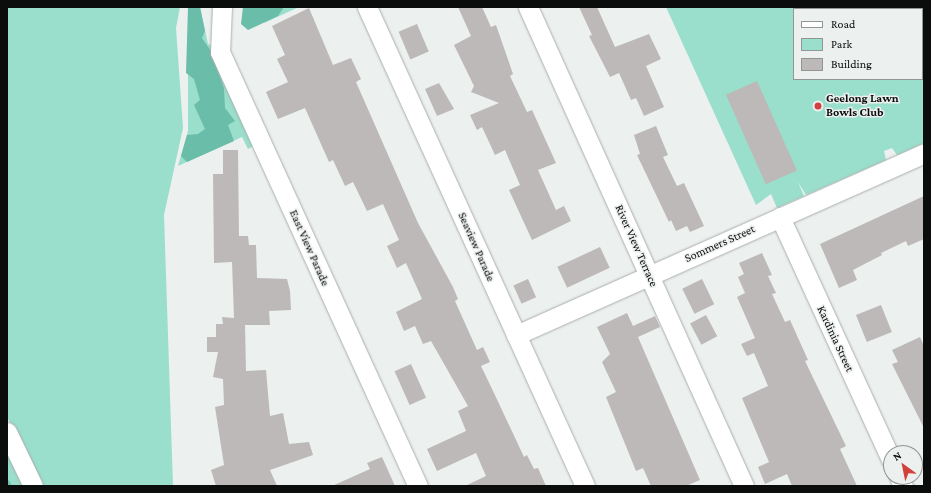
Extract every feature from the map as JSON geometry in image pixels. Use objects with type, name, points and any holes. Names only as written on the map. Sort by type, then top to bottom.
[{"type":"street","name":"East View Parade","points":[[222,7],[220,52],[418,486]]},
{"type":"street","name":"Seaview Parade","points":[[367,7],[585,486]]},
{"type":"street","name":"River View Terrace","points":[[528,7],[744,486]]},
{"type":"street","name":"Sommers Street","points":[[516,335],[924,153]]},
{"type":"street","name":"Kardinia Street","points":[[780,217],[884,445]]},
{"type":"street","points":[[7,432],[33,486]]},
{"type":"green space","points":[[7,7],[180,7],[176,28],[183,128],[164,215],[173,486],[41,486],[7,417]]},
{"type":"green space","points":[[188,7],[200,7],[208,44],[213,46],[257,144],[248,149],[242,137],[178,166],[188,131]]},
{"type":"green space","points":[[188,7],[200,7],[205,31],[202,38],[211,51],[224,88],[225,108],[235,121],[228,125],[234,141],[187,162],[181,156],[187,135],[198,134],[205,129],[194,105],[200,100],[194,79],[186,73]]},
{"type":"green space","points":[[243,7],[284,7],[278,16],[248,30],[241,24]]},
{"type":"green space","points":[[254,7],[299,7],[264,23]]},
{"type":"green space","name":"Geelong Lawn Bowls Club","points":[[666,7],[924,7],[924,143],[897,155],[892,148],[884,151],[886,160],[806,195],[798,182],[804,196],[777,208],[771,194],[756,205]]},
{"type":"green space","points":[[7,441],[29,486],[7,486]]},
{"type":"building","points":[[458,7],[482,7],[491,27],[496,25],[513,74],[510,76],[527,112],[532,110],[556,163],[538,170],[556,210],[564,206],[571,221],[532,240],[509,190],[520,185],[505,150],[495,155],[482,127],[477,130],[470,115],[499,103],[471,92],[474,86],[454,45],[471,36]]},
{"type":"building","points":[[579,7],[597,7],[615,47],[649,34],[661,59],[646,66],[664,107],[644,116],[636,98],[631,100],[619,73],[610,77],[589,36],[592,35]]},
{"type":"building","points":[[309,8],[333,65],[351,58],[361,79],[356,82],[418,223],[453,287],[458,299],[455,301],[477,350],[483,347],[490,362],[481,366],[524,457],[527,455],[534,469],[538,468],[546,486],[465,486],[486,476],[476,453],[437,471],[427,449],[466,431],[458,411],[468,406],[431,341],[423,344],[415,326],[404,331],[396,312],[422,299],[406,263],[397,268],[387,246],[399,240],[383,204],[367,211],[353,182],[345,186],[333,160],[329,162],[305,108],[278,119],[266,92],[288,82],[277,59],[285,55],[272,26]]},
{"type":"building","points":[[417,24],[429,52],[410,59],[399,32]]},
{"type":"building","points":[[757,81],[797,171],[766,184],[726,95]]},
{"type":"building","points":[[439,83],[454,109],[437,116],[425,89]]},
{"type":"building","points":[[656,126],[668,155],[663,157],[677,186],[684,183],[704,226],[690,232],[687,226],[676,231],[671,220],[669,222],[637,155],[640,154],[634,135]]},
{"type":"building","points":[[223,150],[238,150],[239,236],[248,236],[249,245],[256,245],[257,278],[287,279],[290,291],[291,310],[269,311],[270,325],[245,325],[246,371],[266,370],[270,416],[283,413],[289,444],[309,442],[313,455],[270,470],[277,486],[216,486],[211,470],[224,465],[215,407],[224,405],[223,379],[213,377],[218,352],[207,352],[207,337],[216,337],[216,324],[223,324],[222,317],[234,318],[232,262],[214,263],[213,174],[223,174]]},
{"type":"building","points":[[924,196],[924,239],[908,246],[906,241],[881,253],[882,255],[853,270],[857,280],[839,288],[820,244]]},
{"type":"building","points":[[600,247],[610,268],[567,288],[557,267]]},
{"type":"building","points":[[762,253],[772,275],[768,276],[776,293],[772,294],[785,322],[790,320],[808,360],[805,361],[846,446],[840,449],[857,486],[792,486],[787,474],[765,484],[758,467],[769,462],[742,398],[768,386],[754,353],[747,356],[741,344],[755,338],[737,297],[745,293],[738,277],[744,274],[739,263]]},
{"type":"building","points":[[528,279],[536,297],[522,304],[513,286]]},
{"type":"building","points":[[702,279],[714,304],[695,314],[682,289]]},
{"type":"building","points":[[881,305],[892,332],[867,342],[856,315]]},
{"type":"building","points":[[627,313],[633,326],[655,316],[660,327],[638,337],[700,480],[686,486],[651,486],[643,468],[636,471],[606,397],[616,392],[602,362],[610,354],[597,327]]},
{"type":"building","points":[[706,315],[717,336],[701,345],[690,323]]},
{"type":"building","points":[[920,337],[924,346],[924,428],[892,364],[898,362],[892,350]]},
{"type":"building","points":[[411,364],[426,398],[410,405],[395,371]]},
{"type":"building","points":[[382,457],[395,486],[332,486],[370,469],[367,463]]},
{"type":"waterway","points":[[7,482],[9,486]]},
{"type":"place","name":"Geelong Lawn Bowls Club","points":[[818,106]]}]
